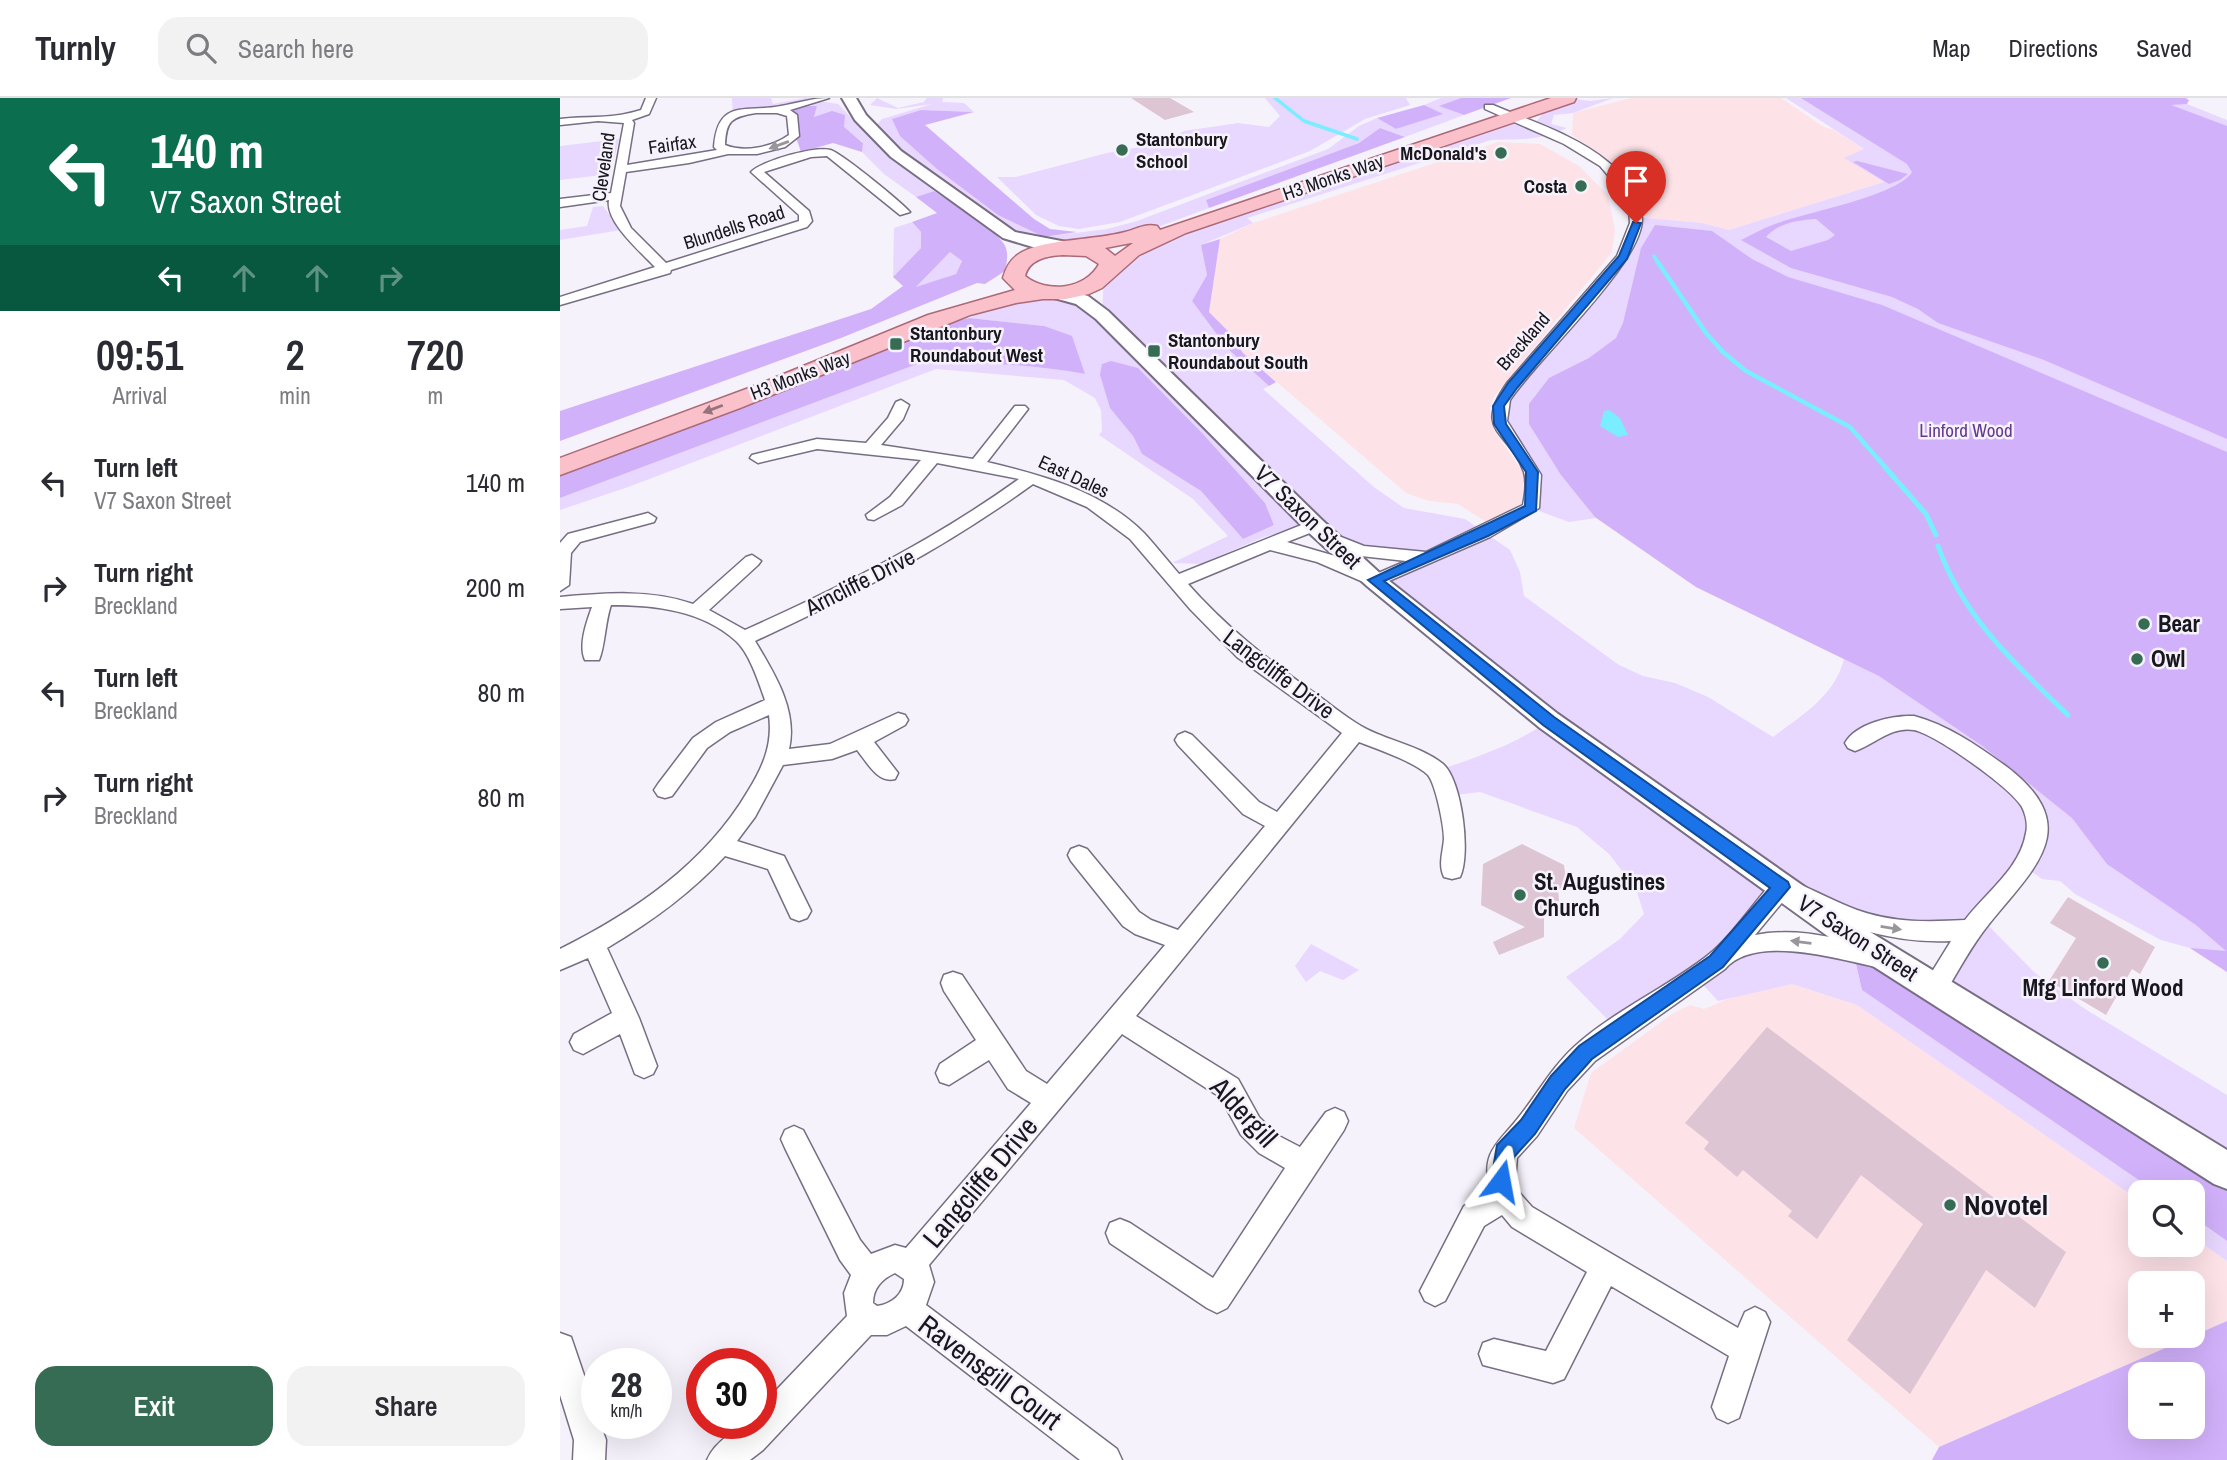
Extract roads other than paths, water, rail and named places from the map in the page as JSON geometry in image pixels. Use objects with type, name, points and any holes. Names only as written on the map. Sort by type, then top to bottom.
[{"type":"main road","name":"H3 Monks Way","points":[[1173,226],[1488,116],[1518,98]]},
{"type":"main road","name":"H3 Monks Way","points":[[1488,116],[1511,116],[1560,100]]},
{"type":"main road","name":"H3 Monks Way","points":[[982,297],[1016,267],[1040,252],[1143,238],[1440,124],[1465,124]]},
{"type":"main road","name":"H3 Monks Way","points":[[560,467],[982,297],[1083,288],[1106,275],[1143,238]]},
{"type":"main road","points":[[1073,248],[1092,250],[1105,256],[1110,264],[1106,275]]},
{"type":"main road","points":[[1016,267],[1014,278],[1019,284],[1048,292]]},
{"type":"main road","name":"H3 Monks Way","points":[[662,405],[934,315]]},
{"type":"street","points":[[625,119],[645,112],[651,98]]},
{"type":"street","points":[[732,102],[733,116],[755,110],[782,109],[824,98]]},
{"type":"street","points":[[1540,129],[1536,122],[1560,100]]},
{"type":"street","points":[[852,104],[896,154],[1009,235],[1036,243],[1073,248]]},
{"type":"street","name":"Fairfax","points":[[620,169],[688,160],[729,151],[757,151],[780,145],[793,139],[795,131],[792,115],[782,109]]},
{"type":"street","name":"Fairfax","points":[[729,151],[719,147],[721,124],[733,116]]},
{"type":"street","name":"Breckland","points":[[1375,580],[1531,508],[1532,472],[1500,424],[1499,406],[1512,386],[1623,257],[1636,223],[1628,192],[1615,176],[1588,154],[1511,116]]},
{"type":"street","name":"Cleveland","points":[[560,122],[598,118],[625,119],[629,123],[614,206],[618,219],[665,270]]},
{"type":"street","name":"Blundells Road","points":[[560,301],[665,270],[803,224],[806,221],[805,214],[757,172],[763,167],[811,154],[830,153],[904,212]]},
{"type":"street","points":[[560,204],[615,196]]},
{"type":"street","points":[[1009,235],[1016,267]]},
{"type":"street","points":[[1106,275],[1107,321]]},
{"type":"street","name":"V7 Saxon Street","points":[[1048,292],[1082,300],[1107,321],[1322,532],[1375,580],[1527,704],[1648,794],[1892,961],[2227,1171]]},
{"type":"street","points":[[870,448],[895,419],[901,405]]},
{"type":"street","points":[[978,464],[1020,409]]},
{"type":"street","name":"East Dales","points":[[758,458],[817,444],[870,448],[978,464],[1032,477],[1093,503],[1136,535],[1176,582]]},
{"type":"street","points":[[874,515],[896,501],[932,458]]},
{"type":"street","name":"Arncliffe Drive","points":[[744,638],[859,585],[943,539],[1032,477]]},
{"type":"street","points":[[560,585],[562,552],[573,538],[648,518]]},
{"type":"street","points":[[1176,582],[1268,544],[1322,532],[1380,554],[1429,557]]},
{"type":"street","points":[[1268,544],[1328,558],[1375,580]]},
{"type":"street","points":[[698,610],[752,561]]},
{"type":"street","name":"Langcliffe Drive","points":[[1176,582],[1244,652],[1355,732],[1399,749],[1437,771],[1447,796],[1455,836],[1452,870]]},
{"type":"street","points":[[592,655],[595,625],[604,599]]},
{"type":"street","points":[[560,603],[604,599],[654,600],[698,610],[744,638],[776,704],[781,727],[777,758],[757,797],[723,846],[654,906],[594,944],[560,960]]},
{"type":"street","points":[[665,790],[700,743],[723,727],[776,704]]},
{"type":"street","points":[[1855,743],[1907,715],[1937,731],[1992,780],[2028,798],[2036,815],[2037,832],[2011,887],[1973,929],[1934,988]]},
{"type":"street","points":[[777,758],[832,751],[861,740],[898,720]]},
{"type":"street","name":"Langcliffe Drive","points":[[911,1264],[1119,1019],[1355,732]]},
{"type":"street","points":[[861,740],[888,773]]},
{"type":"street","points":[[1185,740],[1251,808],[1279,823]]},
{"type":"street","points":[[723,846],[776,862],[799,911]]},
{"type":"street","points":[[1079,855],[1131,919],[1143,927],[1181,941]]},
{"type":"street","points":[[1728,1407],[1750,1336],[1605,1265],[1522,1217],[1505,1197],[1501,1181],[1504,1153],[1528,1127],[1558,1082],[1586,1053],[1696,977],[1727,950],[1782,887],[1846,916],[1887,928],[1932,932],[1973,929]]},
{"type":"street","points":[[1727,950],[1782,940],[1805,942],[1892,961]]},
{"type":"street","points":[[594,944],[627,1017],[644,1066]]},
{"type":"street","name":"Langcliffe Drive","points":[[953,983],[1017,1080],[1049,1100]]},
{"type":"street","points":[[583,1041],[627,1017]]},
{"type":"street","name":"Aldergill","points":[[1119,1019],[1229,1088],[1250,1126],[1268,1144],[1304,1164]]},
{"type":"street","points":[[948,1073],[992,1044]]},
{"type":"street","points":[[1120,1233],[1217,1298],[1335,1121]]},
{"type":"street","points":[[794,1139],[850,1250],[868,1274],[858,1293],[858,1303],[866,1318],[873,1321],[891,1320],[907,1309]]},
{"type":"street","points":[[1435,1291],[1474,1216],[1505,1197]]},
{"type":"street","name":"Langcliffe Drive","points":[[868,1274],[885,1262],[895,1259],[911,1264],[919,1279],[918,1289],[907,1309]]},
{"type":"street","points":[[1494,1354],[1553,1368],[1605,1265]]},
{"type":"street","name":"Ravensgill Court","points":[[907,1309],[1106,1460]]},
{"type":"street","points":[[723,1460],[754,1450],[866,1318]]},
{"type":"street","points":[[560,1348],[590,1440],[589,1460]]},
{"type":"water","points":[[1609,410],[1620,418],[1628,435],[1618,437],[1600,426],[1604,411]]},
{"type":"waterway","points":[[1275,98],[1304,121],[1357,139]]},
{"type":"waterway","points":[[1654,256],[1658,263]]},
{"type":"waterway","points":[[1657,261],[1706,333],[1723,352],[1746,371],[1850,427],[1886,468]]},
{"type":"waterway","points":[[1884,466],[1926,514],[1936,535]]},
{"type":"waterway","points":[[1938,546],[1961,595],[1992,638],[2068,715]]},
{"type":"place","name":"Stantonbury School","points":[[1122,150]]},
{"type":"place","name":"McDonald's","points":[[1501,153]]},
{"type":"place","name":"Costa","points":[[1581,186]]},
{"type":"place","name":"Stantonbury Roundabout West","points":[[896,344]]},
{"type":"place","name":"Stantonbury Roundabout South","points":[[1154,351]]},
{"type":"place","name":"Bear","points":[[2144,624]]},
{"type":"place","name":"Owl","points":[[2137,659]]},
{"type":"place","name":"St. Augustines Church","points":[[1520,895]]},
{"type":"place","name":"Mfg Linford Wood","points":[[2103,963]]},
{"type":"place","name":"Novotel","points":[[1950,1205]]},
{"type":"park label","name":"Linford Wood","points":[[1966,430]]}]
